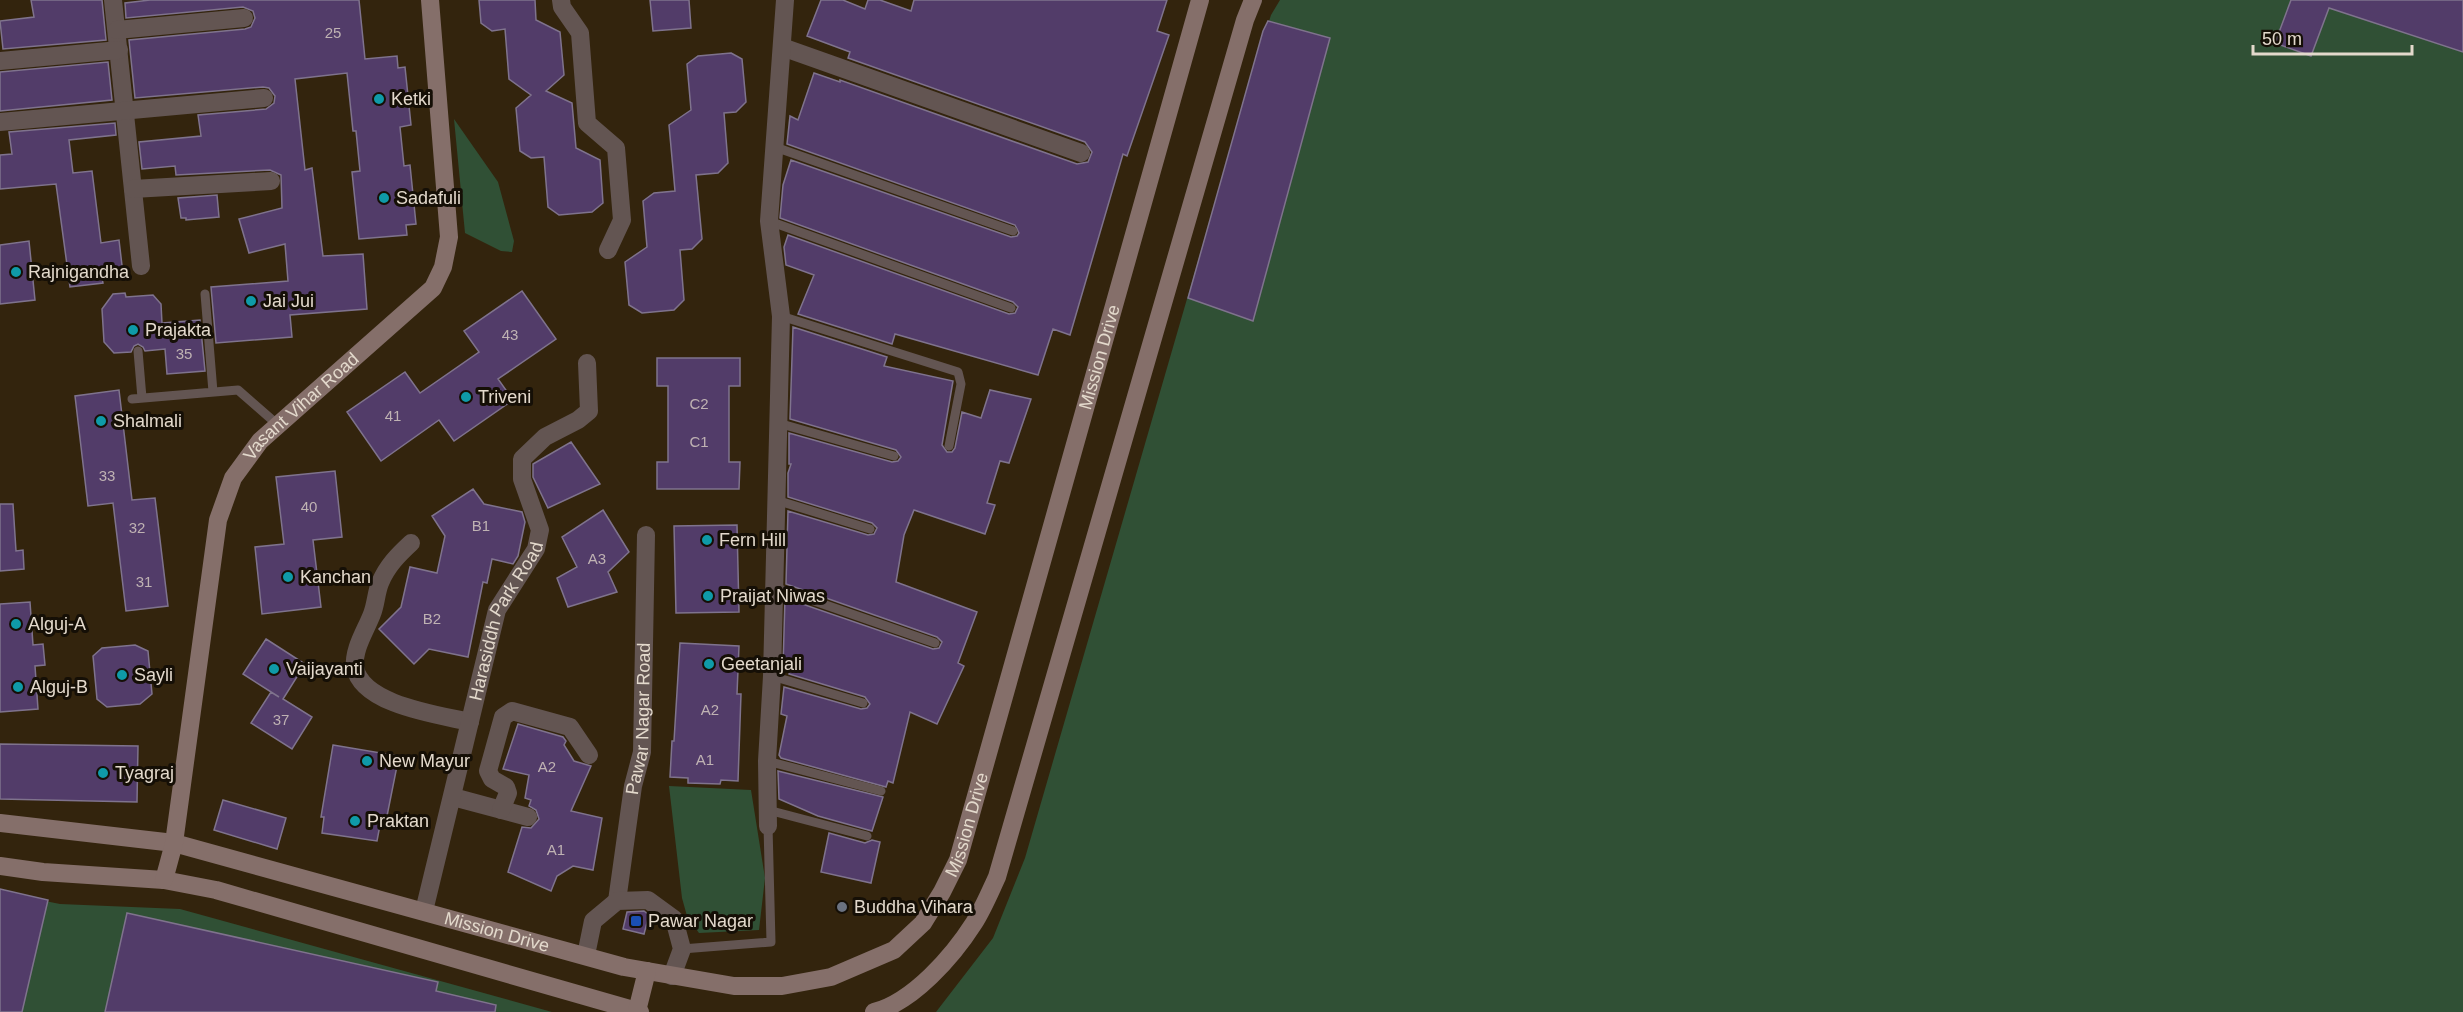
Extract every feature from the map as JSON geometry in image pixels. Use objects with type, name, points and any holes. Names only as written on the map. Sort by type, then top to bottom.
[{"type":"street","points":[[113,0],[141,266]]},
{"type":"street","name":"Vasant Vihar Road","points":[[174,843],[218,520],[233,478],[260,441],[433,288],[443,267],[449,237],[430,0]]},
{"type":"street","points":[[561,0],[562,7],[580,33],[587,123],[616,148],[622,220],[608,250]]},
{"type":"street","points":[[768,818],[781,316],[770,221],[785,0]]},
{"type":"street","name":"Mission Drive","points":[[0,823],[174,843],[647,971],[734,986],[782,986],[831,977],[894,950],[923,923],[958,860],[1200,0]]},
{"type":"street","points":[[874,1012],[882,1010],[917,989],[944,962],[975,922],[997,877],[1245,20],[1253,0]]},
{"type":"street","points":[[117,30],[244,18]]},
{"type":"street","points":[[782,47],[1081,153]]},
{"type":"street","points":[[0,61],[119,50]]},
{"type":"street","points":[[0,122],[264,98]]},
{"type":"street","points":[[133,189],[271,181]]},
{"type":"street","name":"Harasiddh Park Road","points":[[424,911],[497,610],[536,549],[540,530],[522,479],[522,459],[545,437],[579,420],[588,411],[587,363]]},
{"type":"street","name":"Pawar Nagar Road","points":[[617,901],[633,786],[642,752],[646,535]]},
{"type":"street","points":[[411,543],[393,560],[380,583],[372,612],[359,644],[355,666],[363,683],[389,702],[470,722]]},
{"type":"street","points":[[501,810],[508,793],[506,787],[492,779],[488,771],[503,717],[512,711],[570,727],[589,755]]},
{"type":"street","points":[[453,797],[528,817]]},
{"type":"street","points":[[164,880],[174,843]]},
{"type":"street","name":"Mission Drive","points":[[0,866],[43,872],[164,880],[216,890],[639,1012]]},
{"type":"street","points":[[586,955],[593,921],[617,901],[648,900],[674,919],[682,949],[672,976]]},
{"type":"street","points":[[639,1012],[647,971]]},
{"type":"lane","points":[[775,147],[1013,231]]},
{"type":"lane","points":[[770,221],[1011,308]]},
{"type":"lane","points":[[205,294],[213,392]]},
{"type":"lane","points":[[781,316],[958,372],[961,384],[949,446]]},
{"type":"lane","points":[[138,351],[137,398],[238,390],[278,425]]},
{"type":"lane","points":[[778,423],[894,456]]},
{"type":"lane","points":[[776,500],[870,529]]},
{"type":"lane","points":[[774,586],[935,644]]},
{"type":"lane","points":[[772,676],[862,703]]},
{"type":"lane","points":[[768,761],[881,791]]},
{"type":"lane","points":[[682,949],[771,942],[768,818],[867,836]]},
{"type":"green space","points":[[1280,0],[2463,0],[2463,1012],[936,1012],[993,938],[1025,858],[1251,78],[1271,15]]},
{"type":"green space","points":[[454,119],[498,182],[514,241],[512,252],[501,251],[465,233]]},
{"type":"green space","points":[[669,786],[751,790],[765,878],[759,930],[699,933],[687,916],[682,898]]},
{"type":"green space","points":[[0,892],[60,904],[180,909],[552,1012],[0,1012]]},
{"type":"building","points":[[31,0],[102,0],[106,40],[3,49],[0,21],[34,17]]},
{"type":"building","points":[[150,0],[359,0],[365,59],[397,56],[398,68],[405,67],[411,125],[400,127],[404,166],[410,165],[416,224],[406,225],[407,235],[359,239],[352,172],[360,171],[347,73],[295,79],[305,170],[312,168],[323,256],[363,254],[367,309],[290,315],[292,337],[216,343],[211,287],[288,281],[285,244],[249,253],[239,219],[282,208],[281,175],[270,170],[176,175],[175,166],[142,169],[139,142],[201,136],[198,115],[266,109],[274,103],[275,96],[269,88],[263,87],[135,98],[129,40],[245,29],[251,27],[255,18],[253,11],[243,7],[126,18],[125,3]]},
{"type":"building","points":[[479,0],[535,0],[536,20],[560,32],[564,75],[546,91],[572,103],[576,148],[600,160],[603,203],[592,212],[559,215],[548,207],[544,157],[531,158],[520,151],[516,108],[531,95],[509,79],[505,29],[492,31],[481,23]]},
{"type":"building","points":[[650,0],[689,0],[691,28],[653,31]]},
{"type":"building","points":[[821,0],[843,0],[865,9],[868,0],[880,0],[911,11],[914,0],[1167,0],[1157,31],[1169,35],[1127,156],[1123,154],[1070,335],[1053,329],[1038,375],[895,334],[892,344],[798,314],[814,275],[786,265],[784,247],[788,235],[1009,314],[1015,313],[1018,307],[1013,302],[780,218],[783,185],[791,160],[1011,237],[1019,233],[1015,225],[787,144],[790,116],[798,120],[814,73],[840,82],[840,80],[1077,164],[1088,162],[1092,152],[1085,142],[848,58],[850,52],[807,36]]},
{"type":"building","points":[[2291,0],[2463,0],[2463,52],[2329,8],[2311,56],[2275,43]]},
{"type":"building","points":[[1268,21],[1330,38],[1253,321],[1188,298],[1263,31]]},
{"type":"building","points":[[731,53],[742,59],[746,102],[736,112],[724,113],[728,163],[718,173],[696,175],[702,239],[692,249],[680,250],[684,300],[674,310],[642,313],[629,305],[625,262],[647,247],[643,201],[654,193],[675,191],[669,125],[691,110],[687,64],[698,56]]},
{"type":"building","points":[[108,62],[112,100],[0,111],[0,72]]},
{"type":"building","points":[[115,123],[116,135],[69,140],[73,173],[92,171],[101,243],[119,240],[123,274],[102,278],[103,283],[70,287],[56,184],[0,189],[0,155],[12,154],[9,132]]},
{"type":"building","points":[[217,195],[219,217],[186,220],[186,218],[181,218],[178,198]]},
{"type":"building","name":"Rajnigandha","points":[[29,241],[35,300],[0,304],[0,245]]},
{"type":"building","points":[[522,291],[556,339],[498,379],[513,400],[454,441],[439,420],[381,461],[347,412],[405,372],[420,393],[479,352],[464,331]]},
{"type":"building","points":[[125,293],[126,297],[153,295],[161,304],[162,323],[200,320],[205,371],[167,374],[165,349],[145,351],[138,344],[131,352],[114,353],[104,342],[102,309],[113,294]]},
{"type":"building","points":[[793,327],[887,357],[884,366],[953,381],[942,445],[947,452],[952,452],[955,448],[962,412],[981,418],[990,390],[1031,399],[1009,463],[1000,461],[987,503],[995,505],[985,534],[914,510],[904,535],[896,582],[977,612],[958,663],[964,666],[937,724],[910,712],[893,783],[888,781],[886,787],[781,758],[779,755],[787,716],[781,714],[784,687],[861,709],[867,708],[870,704],[865,697],[789,674],[790,670],[783,667],[785,598],[933,649],[939,648],[942,642],[937,637],[786,584],[788,511],[868,535],[874,534],[877,528],[872,523],[788,497],[788,473],[791,464],[789,464],[789,433],[892,462],[898,461],[901,457],[896,450],[790,419]]},
{"type":"building","points":[[657,358],[740,358],[740,386],[729,386],[729,462],[740,462],[739,489],[657,489],[657,462],[668,462],[668,386],[657,386]]},
{"type":"building","points":[[119,390],[132,500],[155,498],[168,606],[126,611],[113,503],[88,506],[75,396]]},
{"type":"building","points":[[571,442],[600,484],[548,508],[533,477],[533,464]]},
{"type":"building","points":[[335,471],[342,537],[313,540],[321,607],[262,614],[255,547],[284,544],[276,477]]},
{"type":"building","points":[[473,489],[484,504],[522,512],[525,522],[518,556],[513,564],[492,559],[487,583],[483,582],[468,657],[429,649],[414,664],[379,629],[401,607],[410,567],[437,573],[445,536],[432,516]]},
{"type":"building","points":[[0,504],[13,504],[16,551],[23,550],[24,569],[0,571]]},
{"type":"building","points":[[603,510],[629,552],[608,572],[617,592],[568,607],[557,578],[577,567],[562,537]]},
{"type":"building","points":[[737,525],[739,612],[676,613],[674,526]]},
{"type":"building","points":[[30,602],[33,645],[43,644],[45,665],[35,666],[38,709],[0,712],[0,604]]},
{"type":"building","points":[[266,639],[305,664],[283,699],[312,717],[292,749],[251,723],[271,692],[279,697],[243,674]]},
{"type":"building","points":[[680,643],[739,646],[737,694],[741,694],[738,781],[721,780],[720,784],[688,783],[688,778],[670,777]]},
{"type":"building","name":"Sayli","points":[[135,645],[148,651],[152,694],[140,704],[107,707],[97,699],[93,656],[102,648]]},
{"type":"building","points":[[518,724],[563,737],[566,741],[564,745],[574,761],[591,766],[571,811],[602,818],[593,870],[573,866],[557,876],[551,891],[508,872],[522,827],[531,828],[539,819],[536,810],[529,806],[531,800],[525,798],[529,775],[503,769]]},
{"type":"building","points":[[0,744],[138,746],[137,802],[0,799]]},
{"type":"building","points":[[333,745],[399,756],[385,826],[380,825],[377,841],[322,833],[324,817],[321,817]]},
{"type":"building","points":[[778,771],[883,797],[872,831],[818,816],[779,799]]},
{"type":"building","points":[[223,800],[286,818],[277,849],[214,830]]},
{"type":"building","points":[[829,833],[865,843],[872,840],[880,842],[871,883],[821,872]]},
{"type":"building","points":[[0,889],[48,900],[22,1012],[0,1012]]},
{"type":"building","name":"Pawar Nagar","points":[[644,911],[649,915],[644,934],[623,929],[627,912]]},
{"type":"building","points":[[127,913],[438,982],[436,991],[496,1005],[495,1012],[105,1012]]},
{"type":"place","name":"Ketki","points":[[379,99]]},
{"type":"place","name":"Sadafuli","points":[[384,198]]},
{"type":"place","name":"Rajnigandha","points":[[16,272]]},
{"type":"place","name":"Jai Jui","points":[[251,301]]},
{"type":"place","name":"Prajakta","points":[[133,330]]},
{"type":"place","name":"Triveni","points":[[466,397]]},
{"type":"place","name":"Shalmali","points":[[101,421]]},
{"type":"place","name":"Fern Hill","points":[[707,540]]},
{"type":"place","name":"Kanchan","points":[[288,577]]},
{"type":"place","name":"Praijat Niwas","points":[[708,596]]},
{"type":"place","name":"Alguj-A","points":[[16,624]]},
{"type":"place","name":"Geetanjali","points":[[709,664]]},
{"type":"place","name":"Vaijayanti","points":[[274,669]]},
{"type":"place","name":"Sayli","points":[[122,675]]},
{"type":"place","name":"Alguj-B","points":[[18,687]]},
{"type":"place","name":"New Mayur","points":[[367,761]]},
{"type":"place","name":"Tyagraj","points":[[103,773]]},
{"type":"place","name":"Praktan","points":[[355,821]]},
{"type":"place","name":"Buddha Vihara","points":[[842,907]]},
{"type":"place","name":"Pawar Nagar","points":[[636,921]]}]
